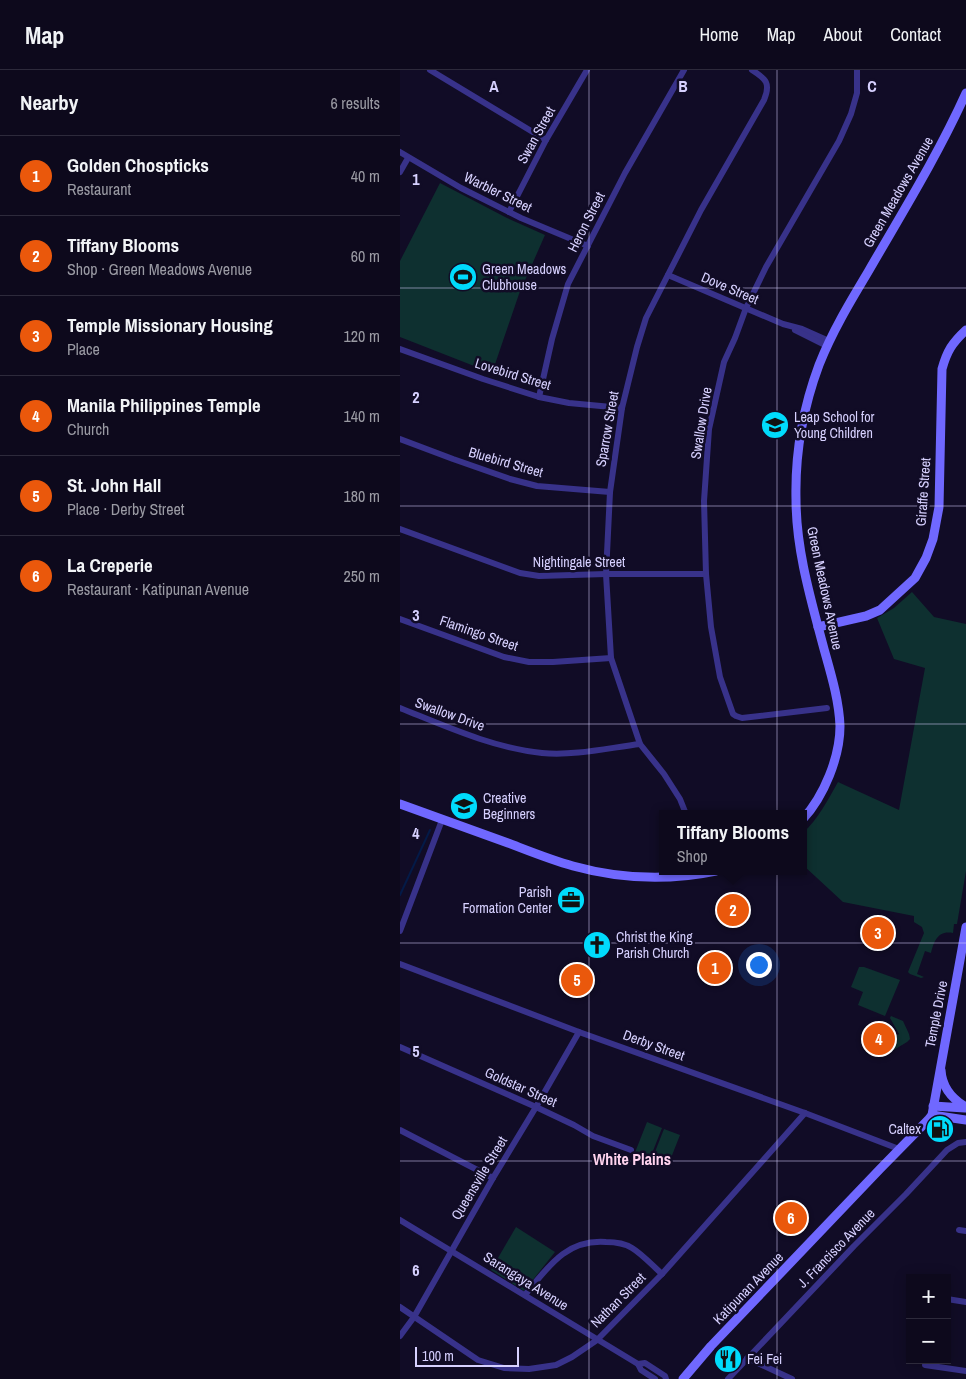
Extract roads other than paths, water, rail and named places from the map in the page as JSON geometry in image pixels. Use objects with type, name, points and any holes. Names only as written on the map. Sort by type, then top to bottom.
[{"type":"street","points":[[430,70],[546,140]]},
{"type":"street","name":"Swan Street","points":[[510,212],[546,140],[587,70]]},
{"type":"street","name":"Heron Street","points":[[539,397],[552,339],[568,284],[625,173],[684,70]]},
{"type":"street","name":"Sparrow Street","points":[[684,810],[680,799],[664,774],[640,744],[611,658],[606,574],[610,492],[622,408],[646,318],[701,210],[768,90],[767,83],[752,70]]},
{"type":"street","name":"Swallow Drive","points":[[827,708],[742,718],[734,714],[720,677],[711,627],[706,574],[704,501],[709,429],[724,362],[746,308],[766,267],[839,141],[851,114],[856,93],[857,70]]},
{"type":"street","name":"Green Meadows Avenue","points":[[807,813],[819,797],[829,775],[837,751],[840,728],[838,707],[797,530],[797,466],[805,410],[812,384],[835,329],[940,146],[966,93]]},
{"type":"street","name":"Warbler Street","points":[[400,152],[461,188],[588,246]]},
{"type":"street","points":[[400,172],[408,158]]},
{"type":"street","name":"Dove Street","points":[[668,275],[801,334],[828,343]]},
{"type":"street","name":"Giraffe Street","points":[[818,627],[866,616],[880,610],[915,578],[926,558],[933,539],[939,507],[942,369],[952,344],[966,330]]},
{"type":"street","name":"Lovebird Street","points":[[400,349],[539,397],[569,403],[622,408]]},
{"type":"street","name":"Bluebird Street","points":[[400,439],[510,479],[537,486],[610,492]]},
{"type":"street","name":"Nightingale Street","points":[[400,529],[520,573],[539,576],[706,574]]},
{"type":"street","name":"Flamingo Street","points":[[400,619],[504,657],[529,662],[611,658]]},
{"type":"street","name":"Swallow Drive","points":[[400,708],[514,749],[542,753],[574,752],[640,744]]},
{"type":"street","points":[[400,804],[571,866],[600,873],[642,878],[680,875]]},
{"type":"street","points":[[400,931],[442,820]]},
{"type":"street","name":"Temple Drive","points":[[932,1110],[966,927]]},
{"type":"street","name":"Derby Street","points":[[400,964],[579,1032],[805,1113],[899,1150]]},
{"type":"street","name":"Queensville Street","points":[[400,1336],[414,1317],[492,1178],[579,1032]]},
{"type":"street","name":"Goldstar Street","points":[[400,1047],[536,1106],[593,1136],[632,1150]]},
{"type":"street","points":[[940,1062],[941,1075],[948,1091],[966,1108]]},
{"type":"street","points":[[932,1110],[966,1108]]},
{"type":"street","points":[[932,1110],[966,1120]]},
{"type":"street","name":"Katipunan Avenue","points":[[683,1379],[711,1346],[928,1120],[932,1110]]},
{"type":"street","name":"Nathan Street","points":[[400,1307],[478,1360],[504,1368],[528,1369],[556,1365],[597,1340],[662,1274],[805,1113]]},
{"type":"street","points":[[400,1130],[492,1178]]},
{"type":"street","name":"J. Francisco Avenue","points":[[728,1379],[947,1150],[966,1142]]},
{"type":"street","name":"Sarangaya Avenue","points":[[400,1220],[638,1364],[641,1370],[655,1379]]},
{"type":"street","points":[[525,1295],[547,1268],[567,1250],[585,1242],[620,1243],[633,1248],[662,1274]]},
{"type":"street","points":[[951,1300],[966,1302]]},
{"type":"street","points":[[747,1358],[792,1379]]},
{"type":"street","name":"Sarangaya Avenue","points":[[638,1364],[645,1363],[665,1376],[666,1379]]},
{"type":"street","points":[[925,1365],[966,1371]]},
{"type":"waterway","points":[[400,895],[430,830]]},
{"type":"place","name":"Green Meadows Clubhouse","points":[[463,277]]},
{"type":"place","name":"Leap School for Young Children","points":[[775,425]]},
{"type":"place","name":"Creative Beginners","points":[[464,806]]},
{"type":"place","name":"Parish Formation Center","points":[[571,900]]},
{"type":"place","name":"Tiffany Blooms","points":[[733,910]]},
{"type":"place","name":"Temple Missionary Housing","points":[[878,933]]},
{"type":"place","name":"Christ the King Parish Church","points":[[597,945]]},
{"type":"place","name":"Golden Chospticks","points":[[715,968]]},
{"type":"place","name":"St. John Hall","points":[[577,980]]},
{"type":"place","name":"Manila Philippines Temple","points":[[879,1039]]},
{"type":"place","name":"Caltex","points":[[940,1129]]},
{"type":"place","name":"La Creperie","points":[[791,1218]]},
{"type":"place","name":"Fei Fei","points":[[728,1359]]},
{"type":"district","name":"White Plains","points":[[632,1159]]}]
